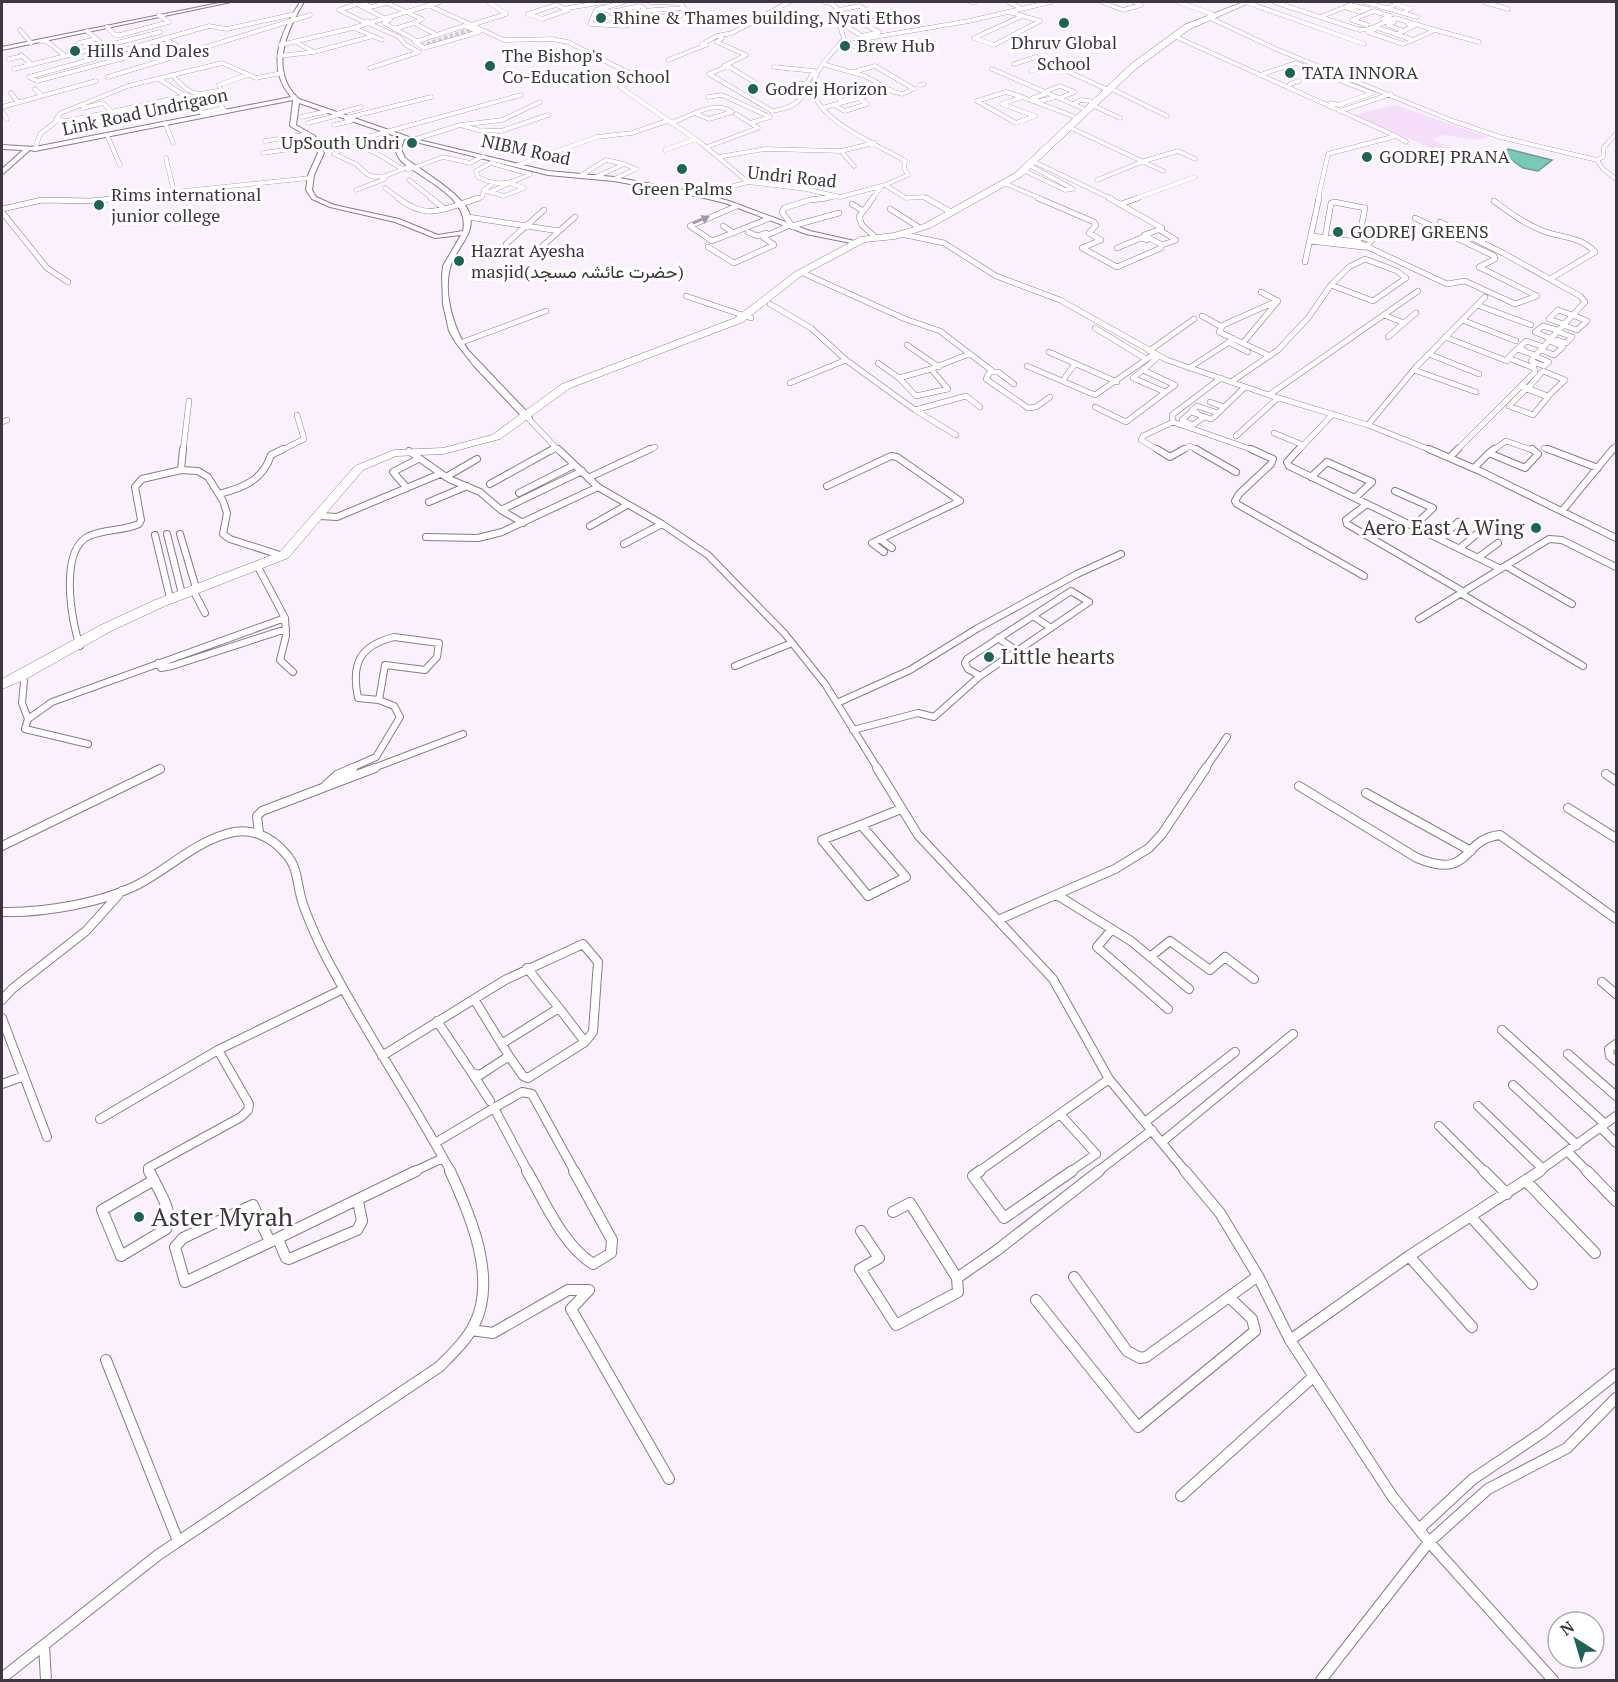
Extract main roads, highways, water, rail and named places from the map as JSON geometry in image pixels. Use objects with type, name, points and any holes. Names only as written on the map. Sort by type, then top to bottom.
[{"type":"highway","points":[[748,317],[798,274],[856,242],[874,236],[901,234],[914,229],[1004,183],[1028,165],[1128,66],[1177,29],[1241,2]]},
{"type":"highway","points":[[1107,88],[1191,25],[1210,15],[1247,2]]},
{"type":"highway","points":[[949,211],[1008,176],[1082,108],[1091,103]]},
{"type":"highway","points":[[2,689],[79,645],[126,622],[183,595],[258,567],[288,551],[359,468],[384,456],[450,452],[495,442],[514,432],[527,416],[575,384],[723,332],[770,304],[804,276],[803,273]]},
{"type":"highway","points":[[2,684],[23,678]]},
{"type":"main road","points":[[2,49],[159,15],[183,6],[229,2]]},
{"type":"main road","points":[[302,2],[280,45],[279,56],[287,90],[295,99],[293,126],[309,134],[318,145],[321,158],[310,178],[310,195],[332,206],[391,219],[437,237],[466,232]]},
{"type":"main road","name":"Link Road Undrigaon","points":[[2,147],[29,151],[224,110],[295,99]]},
{"type":"main road","name":"NIBM Road","points":[[295,99],[401,137],[543,172],[614,179],[700,195],[737,206],[816,236],[856,242]]},
{"type":"main road","points":[[401,137],[399,155],[462,204],[468,217],[466,232],[447,266],[445,276],[452,330],[486,374],[527,416]]},
{"type":"main road","points":[[2,172],[29,151]]},
{"type":"tunnel","points":[[421,46],[472,29]]},
{"type":"place","name":"Rhine & Thames building, Nyati Ethos","points":[[601,18]]},
{"type":"place","name":"Dhruv Global School","points":[[1064,23]]},
{"type":"place","name":"Brew Hub","points":[[845,46]]},
{"type":"place","name":"Hills And Dales","points":[[75,51]]},
{"type":"place","name":"The Bishop's Co-Education School","points":[[490,66]]},
{"type":"place","name":"TATA INNORA","points":[[1290,73]]},
{"type":"place","name":"Godrej Horizon","points":[[753,89]]},
{"type":"place","name":"UpSouth Undri","points":[[412,143]]},
{"type":"place","name":"GODREJ PRANA","points":[[1367,157]]},
{"type":"place","name":"Green Palms","points":[[682,169]]},
{"type":"place","name":"Rims international junior college","points":[[99,205]]},
{"type":"place","name":"GODREJ GREENS","points":[[1338,232]]},
{"type":"place","name":"Hazrat Ayesha masjid(حضرت عائشہ مسجد)","points":[[459,261]]},
{"type":"place","name":"Aero East A Wing","points":[[1536,528]]},
{"type":"place","name":"Little hearts","points":[[989,657]]},
{"type":"place","name":"Aster Myrah","points":[[139,1217]]}]
